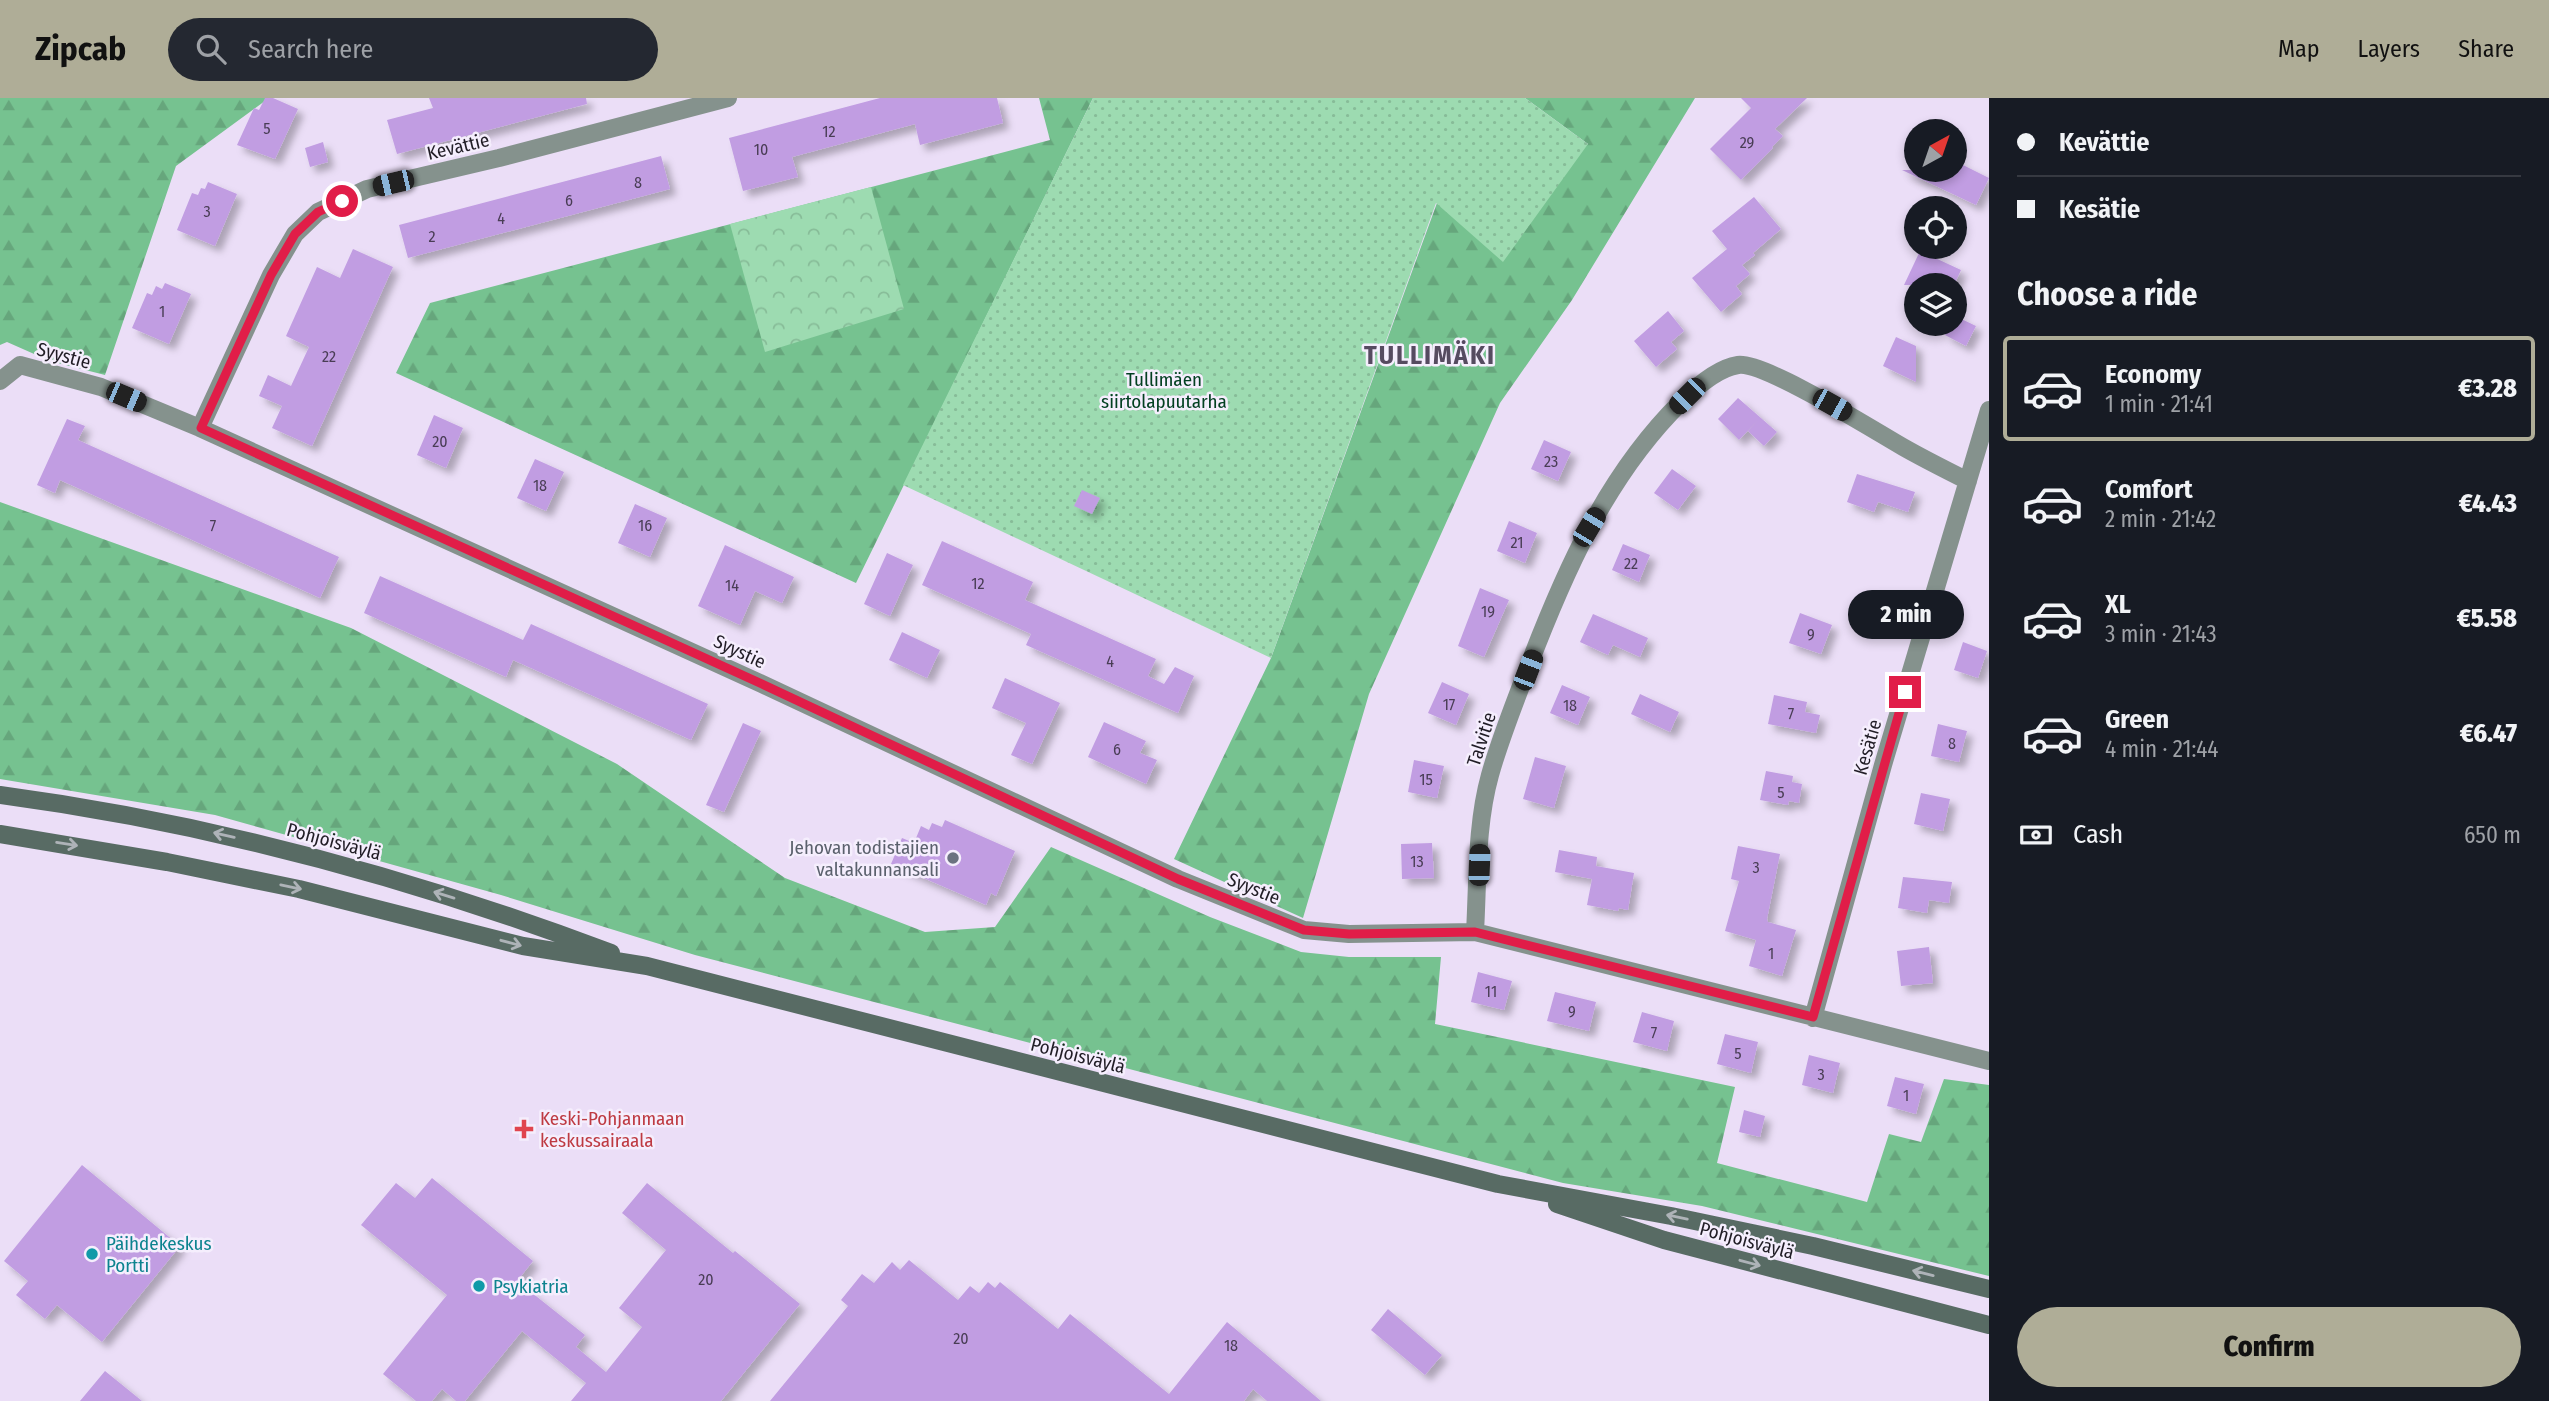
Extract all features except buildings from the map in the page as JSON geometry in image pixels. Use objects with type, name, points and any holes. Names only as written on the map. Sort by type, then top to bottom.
[{"type":"main road","name":"Pohjoisväylä","points":[[0,795],[189,826],[321,858],[525,920],[647,966]]},
{"type":"main road","name":"Pohjoisväylä","points":[[0,834],[180,864],[299,889],[523,946],[647,966],[1498,1184],[1762,1235],[1989,1289]]},
{"type":"main road","name":"Pohjoisväylä","points":[[1498,1184],[1664,1240],[1989,1325]]},
{"type":"street","name":"Kevättie","points":[[201,428],[271,275],[295,234],[318,212],[367,190],[499,159],[728,98]]},
{"type":"street","name":"Syystie","points":[[0,381],[20,365],[101,387],[201,428],[1249,909],[1304,930],[1349,934],[1475,932]]},
{"type":"street","name":"Talvitie","points":[[1475,932],[1481,819],[1490,776],[1509,718],[1562,582],[1589,527],[1641,446],[1702,382],[1739,365],[1755,368],[1810,393],[1968,481]]},
{"type":"street","name":"Kesätie","points":[[1813,1017],[1883,765],[1989,410]]},
{"type":"street","points":[[1475,932],[1989,1061]]},
{"type":"green space","points":[[0,98],[269,98],[176,166],[105,375],[50,361],[7,342],[0,345]]},
{"type":"green space","points":[[1039,98],[1093,98],[856,583],[396,373],[430,303],[1050,140]]},
{"type":"green space","name":"Tullimäen siirtolapuutarha","points":[[1093,98],[1525,98],[1588,144],[1503,262],[1436,203],[1271,658],[903,485]]},
{"type":"green space","points":[[1525,98],[1695,98],[1572,300],[1500,403],[1369,694],[1303,918],[1174,859],[1271,658],[1437,203],[1588,144]]},
{"type":"green space","points":[[871,187],[904,309],[765,352],[730,224]]},
{"type":"green space","points":[[0,502],[351,628],[617,764],[785,878],[925,932],[995,927],[1051,847],[1210,917],[1301,952],[1349,957],[1441,957],[1435,1024],[1735,1087],[1717,1163],[1867,1202],[1889,1134],[1921,1142],[1944,1079],[1989,1085],[1989,1276],[1702,1206],[1563,1183],[695,955],[501,895],[215,815],[0,779]]},
{"type":"place","name":"Jehovan todistajien valtakunnansali","points":[[953,858]]},
{"type":"place","name":"Keski-Pohjanmaan keskussairaala","points":[[524,1129]]},
{"type":"place","name":"Päihdekeskus Portti","points":[[92,1254]]},
{"type":"place","name":"Psykiatria","points":[[479,1286]]},
{"type":"district","name":"TULLIMÄKI","points":[[1430,355]]},
{"type":"route","points":[[342,201],[318,212],[295,234],[271,275],[201,428],[762,684],[1178,879],[1304,930],[1349,934],[1475,932],[1813,1017],[1905,692]]}]
